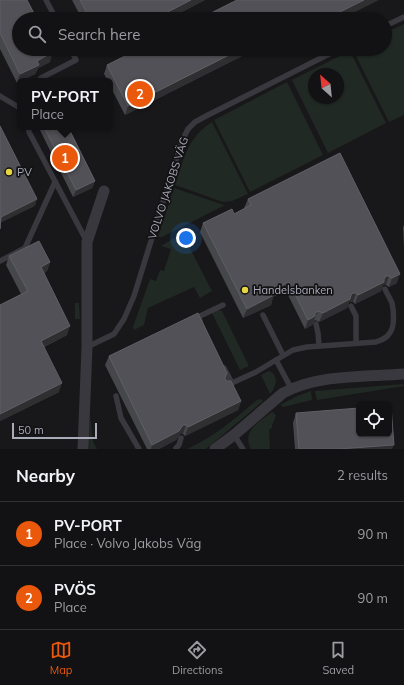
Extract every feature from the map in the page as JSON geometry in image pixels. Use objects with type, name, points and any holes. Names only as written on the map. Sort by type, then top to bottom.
[{"type":"street","points":[[83,449],[88,347],[87,242],[104,191]]},
{"type":"street","points":[[215,449],[234,435],[272,401],[291,388],[328,379],[404,374]]},
{"type":"lane","points":[[46,0],[52,12]]},
{"type":"lane","points":[[392,23],[404,17]]},
{"type":"lane","points":[[41,78],[76,60],[74,56]]},
{"type":"lane","name":"VOLVO JAKOBS VÄG","points":[[88,347],[114,334],[124,320],[134,296],[176,158],[188,129],[195,122],[210,114],[325,56]]},
{"type":"lane","points":[[0,96],[17,106]]},
{"type":"lane","points":[[29,130],[87,242]]},
{"type":"lane","points":[[0,261],[25,248],[55,182]]},
{"type":"lane","points":[[226,386],[256,372],[293,350],[307,347],[376,342],[383,339],[390,334],[392,330],[393,314],[392,302],[384,289]]},
{"type":"lane","points":[[204,328],[198,317],[223,305]]},
{"type":"lane","points":[[352,306],[356,316],[356,343]]},
{"type":"lane","points":[[263,315],[283,355]]},
{"type":"lane","points":[[316,324],[319,346]]},
{"type":"lane","points":[[276,360],[291,388]]},
{"type":"lane","points":[[221,362],[232,383]]},
{"type":"lane","points":[[116,396],[121,418],[139,449]]},
{"type":"lane","points":[[234,435],[243,449]]},
{"type":"lane","points":[[175,449],[179,445],[181,438]]},
{"type":"shaded area","points":[[404,24],[404,115],[389,122],[356,56],[392,56],[392,30]]},
{"type":"shaded area","points":[[340,56],[352,56],[386,123],[328,153],[292,80],[308,72],[308,104],[344,104],[344,68],[316,68]]},
{"type":"shaded area","points":[[287,82],[323,155],[250,192],[214,120]]},
{"type":"shaded area","points":[[212,122],[248,194],[232,201],[223,202],[175,185],[184,158],[192,142],[204,128]]},
{"type":"shaded area","points":[[174,188],[225,205],[162,237],[158,237]]},
{"type":"shaded area","points":[[178,236],[185,239],[212,291],[200,298],[194,287],[148,308],[144,325],[134,330],[133,327],[150,279],[156,281],[160,270],[164,271],[171,249],[161,246]]},
{"type":"shaded area","points":[[75,303],[79,303],[80,319],[75,319]]},
{"type":"shaded area","points":[[218,310],[222,311],[249,366],[240,370],[212,313]]},
{"type":"shaded area","points":[[269,371],[273,373],[276,381],[274,389],[270,394],[261,375]]},
{"type":"shaded area","points":[[403,384],[404,386],[317,400],[315,392],[315,391]]},
{"type":"shaded area","points":[[311,391],[312,400],[283,407],[281,405],[297,396]]},
{"type":"shaded area","points":[[261,399],[263,401],[206,449],[187,449],[215,433],[257,400]]},
{"type":"shaded area","points":[[272,412],[276,415],[272,428],[269,430],[270,449],[251,449],[248,437],[250,432],[257,423]]},
{"type":"shaded area","points":[[90,415],[93,442],[97,449],[89,449]]},
{"type":"building","points":[[0,0],[27,0],[33,12],[12,12],[12,56],[46,56],[37,61],[39,65],[20,74],[0,33]]},
{"type":"building","points":[[80,0],[191,0],[168,12],[86,12]]},
{"type":"building","points":[[237,0],[364,0],[340,12],[213,12]]},
{"type":"building","points":[[125,56],[227,56],[128,106],[107,65]]},
{"type":"building","name":"PV","points":[[0,126],[37,199],[1,217],[0,229]]},
{"type":"building","points":[[46,130],[70,130],[95,181],[76,190]]},
{"type":"building","points":[[340,153],[400,274],[392,278],[386,276],[384,282],[358,295],[353,293],[350,299],[323,313],[318,311],[315,313],[315,316],[308,320],[289,282],[272,291],[274,295],[247,309],[203,223],[232,209],[234,214],[251,205],[248,199]]},
{"type":"building","points":[[39,241],[50,262],[41,267],[70,326],[41,341],[62,383],[0,414],[0,305],[28,291],[9,256]]},
{"type":"building","points":[[198,313],[227,373],[225,378],[227,381],[231,381],[241,401],[188,427],[183,425],[179,431],[152,445],[109,356]]},
{"type":"building","points":[[356,408],[356,437],[392,437],[392,419],[394,445],[338,449],[299,449],[296,413]]},
{"type":"place","name":"PVÖS","points":[[140,94]]},
{"type":"place","name":"PV-PORT","points":[[65,158]]},
{"type":"place","name":"PV","points":[[9,172]]},
{"type":"place","name":"Handelsbanken","points":[[245,290]]}]
